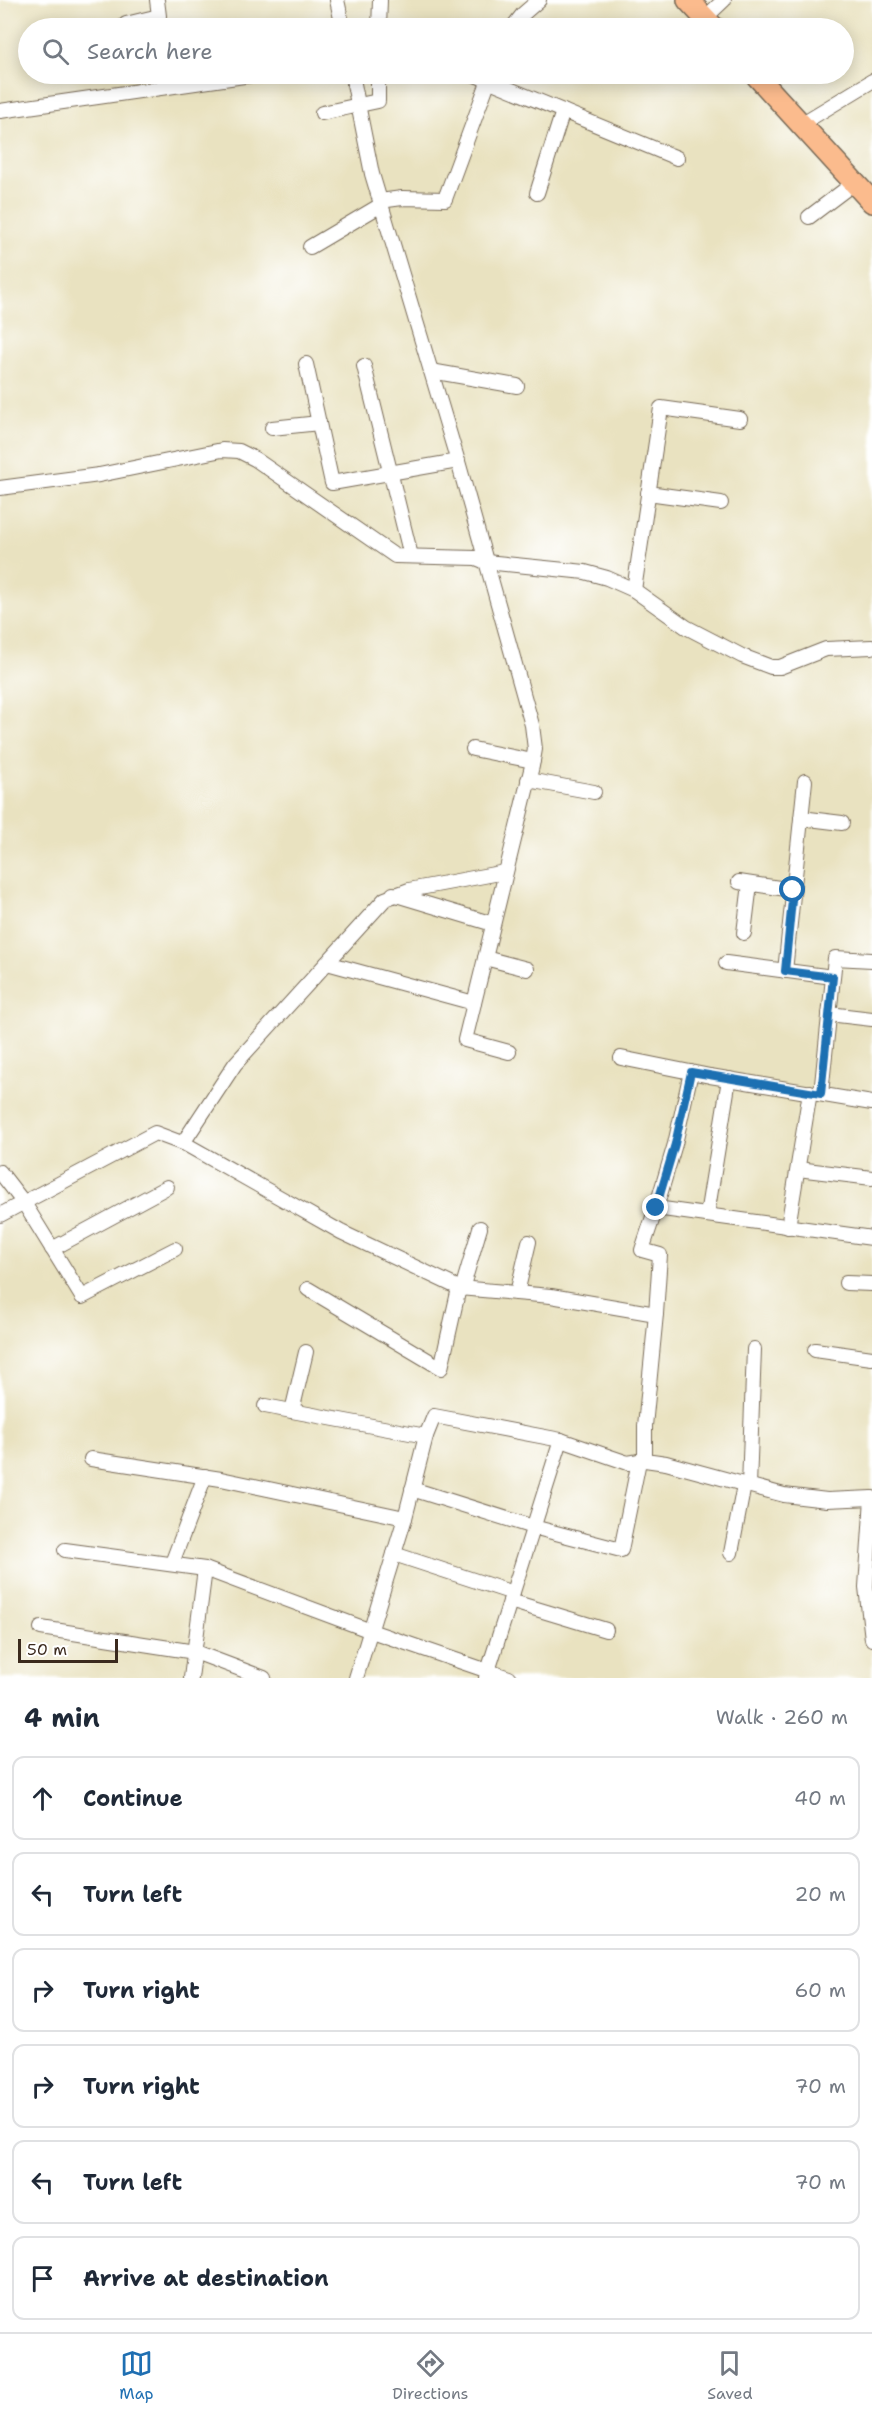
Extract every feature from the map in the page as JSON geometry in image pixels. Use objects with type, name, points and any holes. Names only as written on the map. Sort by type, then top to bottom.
[{"type":"highway","points":[[688,0],[704,18]]},
{"type":"highway","points":[[764,84],[872,202]]},
{"type":"street","points":[[151,18],[159,16],[157,0]]},
{"type":"street","points":[[337,0],[341,18]]},
{"type":"street","points":[[379,18],[380,0]]},
{"type":"street","points":[[520,18],[539,0]]},
{"type":"street","points":[[712,18],[724,0]]},
{"type":"street","points":[[801,124],[872,81]]},
{"type":"street","points":[[0,111],[188,84]]},
{"type":"street","points":[[354,84],[372,174],[458,461],[532,724],[535,749],[533,761],[465,1040],[509,1052]]},
{"type":"street","points":[[322,113],[378,101],[378,84]]},
{"type":"street","points":[[310,247],[381,203],[402,198],[445,199],[486,84]]},
{"type":"street","points":[[504,84],[676,158]]},
{"type":"street","points":[[537,193],[563,111]]},
{"type":"street","points":[[810,217],[854,183]]},
{"type":"street","points":[[306,364],[332,483],[458,461]]},
{"type":"street","points":[[364,366],[411,556]]},
{"type":"street","points":[[431,371],[517,386]]},
{"type":"street","points":[[634,590],[661,408],[740,419]]},
{"type":"street","points":[[272,428],[318,423]]},
{"type":"street","points":[[0,488],[99,475],[203,452],[231,449],[255,459],[387,552],[400,557],[456,556],[486,562],[585,572],[607,578],[634,590],[686,627],[742,656],[771,667],[780,667],[826,649],[872,646]]},
{"type":"street","points":[[648,493],[721,502]]},
{"type":"street","points":[[473,749],[533,761]]},
{"type":"street","points":[[528,780],[594,792]]},
{"type":"street","points":[[785,971],[805,781]]},
{"type":"street","points":[[801,818],[842,823]]},
{"type":"street","points":[[183,1143],[235,1064],[385,898],[393,894],[505,872]]},
{"type":"street","points":[[744,933],[745,883],[793,890]]},
{"type":"street","points":[[393,894],[493,924]]},
{"type":"street","points":[[485,958],[527,969]]},
{"type":"street","points":[[788,1227],[829,1014],[835,958],[872,960]]},
{"type":"street","points":[[327,963],[474,1002]]},
{"type":"street","points":[[726,963],[833,977]]},
{"type":"street","points":[[829,1014],[872,1019]]},
{"type":"street","points":[[621,1058],[872,1103]]},
{"type":"street","points":[[412,1489],[533,1527],[621,1550],[642,1461],[656,1314],[660,1255],[642,1250],[675,1144],[691,1072]]},
{"type":"street","points":[[707,1215],[729,1079]]},
{"type":"street","points":[[0,1215],[155,1133],[183,1143],[341,1232],[461,1288],[551,1296],[656,1314]]},
{"type":"street","points":[[798,1168],[872,1178]]},
{"type":"street","points":[[0,1172],[24,1203],[82,1298],[175,1249]]},
{"type":"street","points":[[52,1250],[167,1187]]},
{"type":"street","points":[[656,1208],[872,1238]]},
{"type":"street","points":[[308,1289],[441,1368],[461,1288],[480,1228]]},
{"type":"street","points":[[517,1293],[529,1242]]},
{"type":"street","points":[[846,1282],[872,1284]]},
{"type":"street","points":[[731,1553],[747,1486],[754,1349]]},
{"type":"street","points":[[815,1350],[872,1358]]},
{"type":"street","points":[[292,1411],[306,1352]]},
{"type":"street","points":[[265,1406],[426,1436]]},
{"type":"street","points":[[356,1678],[405,1518],[426,1436],[434,1416],[561,1440],[628,1463],[642,1461],[666,1463],[784,1496],[827,1500],[872,1498],[866,1587],[872,1639]]},
{"type":"street","points":[[487,1675],[561,1440]]},
{"type":"street","points":[[91,1459],[206,1476],[405,1518]]},
{"type":"street","points":[[172,1563],[206,1476]]},
{"type":"street","points":[[65,1550],[205,1569],[487,1675],[509,1678]]},
{"type":"street","points":[[394,1554],[606,1630]]},
{"type":"street","points":[[191,1678],[205,1569]]},
{"type":"street","points":[[41,1628],[195,1652],[264,1678]]},
{"type":"route","points":[[656,1208],[675,1144],[691,1072],[821,1094],[833,977],[785,971],[793,890]]}]
